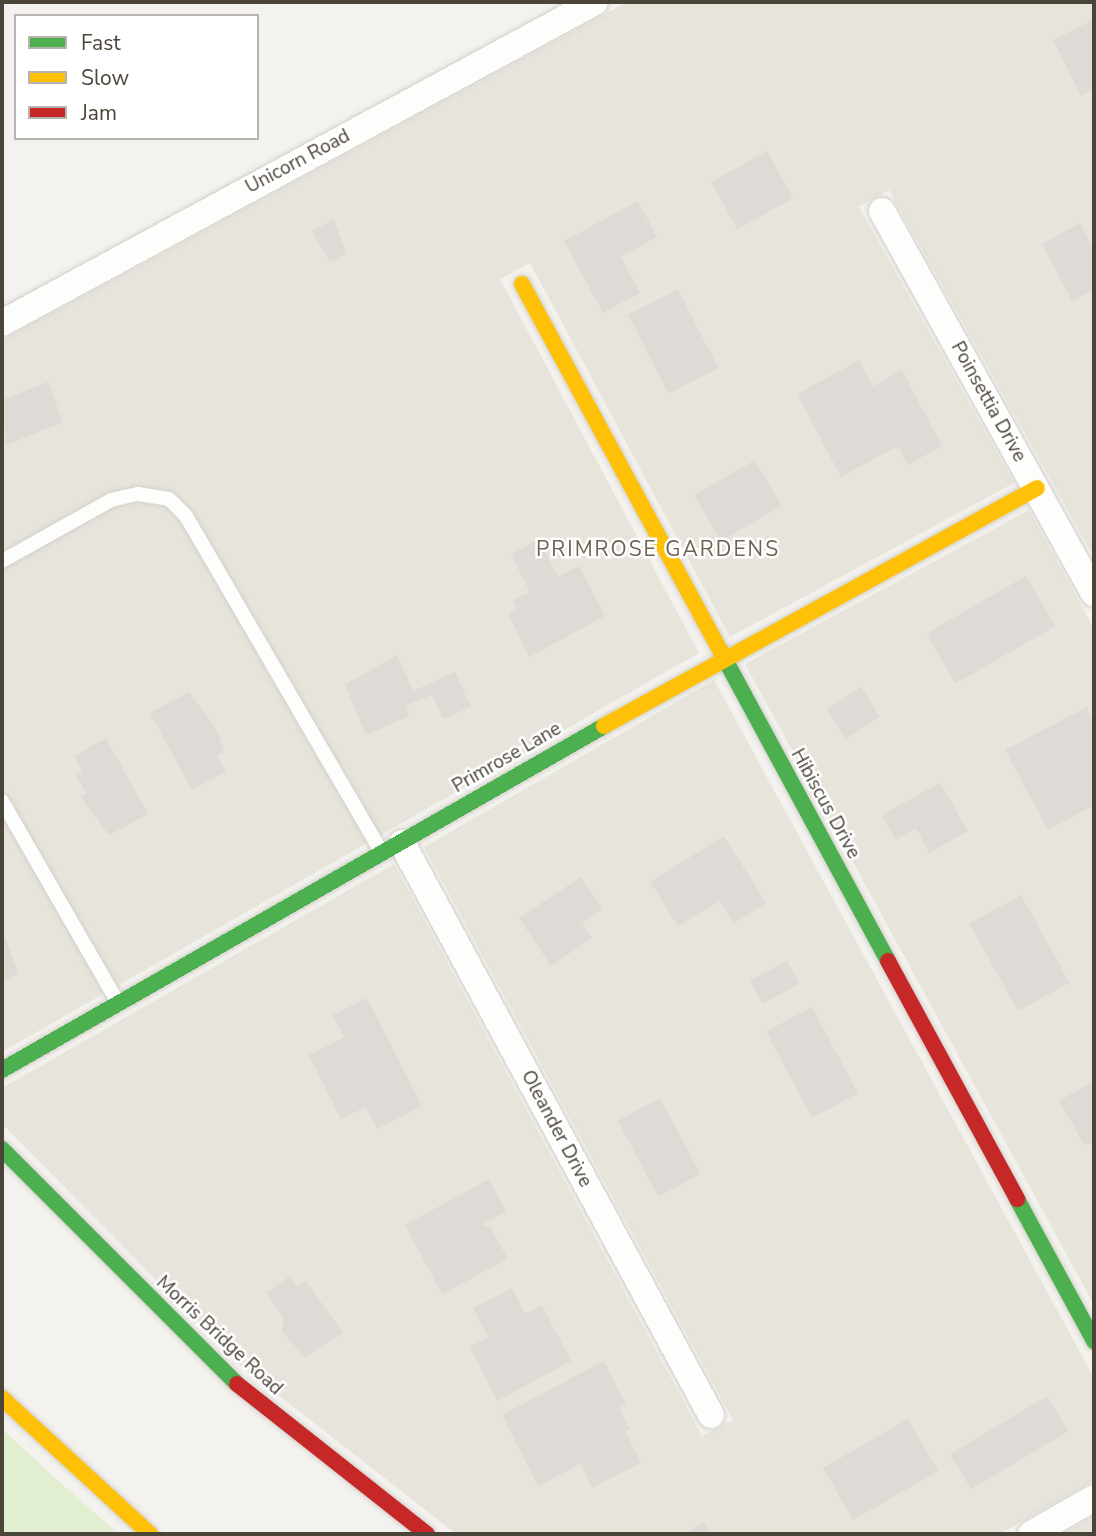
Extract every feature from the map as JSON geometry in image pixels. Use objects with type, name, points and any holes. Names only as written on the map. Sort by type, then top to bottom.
[{"type":"main road","name":"Hibiscus Drive","points":[[522,284],[722,659],[1094,1341]]},
{"type":"main road","name":"Primrose Lane","points":[[2,1070],[722,659],[1037,488]]},
{"type":"main road","name":"Morris Bridge Road","points":[[2,1149],[228,1377],[427,1534]]},
{"type":"main road","points":[[2,1398],[150,1534]]},
{"type":"street","name":"Unicorn Road","points":[[2,323],[595,2]]},
{"type":"street","name":"Poinsettia Drive","points":[[881,211],[1094,593]]},
{"type":"street","name":"Oleander Drive","points":[[392,848],[710,1415]]},
{"type":"street","points":[[1031,1534],[1094,1498]]},
{"type":"lane","points":[[2,561],[111,500],[138,494],[169,499],[186,516],[392,848]]},
{"type":"lane","points":[[2,801],[118,1004]]},
{"type":"shaded area","points":[[627,2],[1094,2],[1094,557],[889,190],[859,207],[1014,483],[730,637],[530,263],[500,279],[699,653],[2,1052],[2,340]]},
{"type":"shaded area","points":[[1029,510],[1094,629],[1094,1305],[745,664]]},
{"type":"shaded area","points":[[714,680],[1094,1378],[1094,1480],[1000,1534],[456,1534],[240,1365],[2,1124],[2,1088],[394,864],[702,1436],[733,1420],[424,847]]},
{"type":"shaded area","points":[[1094,1516],[1094,1534],[1062,1534]]},
{"type":"green space","points":[[2,1429],[64,1486],[119,1534],[2,1534]]},
{"type":"building","points":[[1094,19],[1094,88],[1081,96],[1053,40]]},
{"type":"building","points":[[767,151],[793,198],[737,229],[711,182]]},
{"type":"building","points":[[638,201],[657,237],[621,257],[640,293],[603,313],[564,241]]},
{"type":"building","points":[[334,219],[346,253],[330,262],[312,231]]},
{"type":"building","points":[[1080,223],[1094,249],[1094,289],[1072,301],[1042,244]]},
{"type":"building","points":[[678,289],[718,368],[669,394],[628,314]]},
{"type":"building","points":[[859,360],[873,386],[902,370],[942,446],[908,465],[898,446],[841,477],[797,394]]},
{"type":"building","points":[[48,382],[63,422],[6,445],[2,400]]},
{"type":"building","points":[[755,460],[782,506],[721,541],[694,495]]},
{"type":"building","points":[[539,539],[558,577],[579,566],[605,616],[529,657],[508,613],[517,608],[513,600],[530,592],[511,554]]},
{"type":"building","points":[[1026,576],[1055,626],[955,684],[926,634]]},
{"type":"building","points":[[397,655],[413,691],[455,672],[471,707],[443,719],[432,695],[405,706],[409,716],[366,735],[345,685]]},
{"type":"building","points":[[861,687],[880,716],[846,739],[827,709]]},
{"type":"building","points":[[189,692],[218,732],[224,753],[217,756],[226,771],[192,790],[150,713]]},
{"type":"building","points":[[1087,707],[1094,721],[1094,805],[1048,830],[1005,750]]},
{"type":"building","points":[[106,738],[148,814],[109,835],[80,796],[86,793],[75,775],[82,771],[74,756]]},
{"type":"building","points":[[940,783],[968,831],[929,853],[916,828],[896,840],[882,815]]},
{"type":"building","points":[[724,836],[766,903],[734,923],[720,901],[678,926],[650,882]]},
{"type":"building","points":[[581,877],[602,909],[582,923],[592,938],[551,966],[519,918]]},
{"type":"building","points":[[1021,895],[1069,982],[1018,1011],[969,924]]},
{"type":"building","points":[[2,929],[18,973],[2,983]]},
{"type":"building","points":[[787,961],[799,984],[762,1004],[750,981]]},
{"type":"building","points":[[367,998],[422,1106],[377,1129],[366,1107],[341,1119],[309,1055],[344,1037],[333,1015]]},
{"type":"building","points":[[812,1007],[858,1094],[812,1118],[766,1031]]},
{"type":"building","points":[[1094,1081],[1094,1141],[1085,1146],[1059,1101]]},
{"type":"building","points":[[660,1098],[700,1174],[658,1196],[618,1121]]},
{"type":"building","points":[[489,1179],[506,1211],[481,1225],[490,1227],[508,1259],[442,1294],[405,1225]]},
{"type":"building","points":[[290,1276],[298,1287],[306,1281],[343,1333],[305,1357],[282,1332],[284,1319],[266,1293]]},
{"type":"building","points":[[512,1288],[525,1314],[542,1305],[571,1361],[497,1401],[470,1347],[488,1337],[473,1308]]},
{"type":"building","points":[[604,1361],[626,1405],[619,1408],[630,1429],[625,1431],[641,1463],[592,1488],[581,1464],[538,1486],[502,1415]]},
{"type":"building","points":[[1047,1396],[1068,1431],[971,1489],[950,1454]]},
{"type":"building","points":[[908,1419],[938,1471],[853,1520],[823,1468]]},
{"type":"building","points":[[704,1523],[710,1534],[682,1534]]},
{"type":"traffic: fast","points":[[721,652],[888,961]]},
{"type":"traffic: fast","points":[[2,1070],[604,726]]},
{"type":"traffic: fast","points":[[2,1149],[237,1384]]},
{"type":"traffic: fast","points":[[1017,1199],[1094,1341]]},
{"type":"traffic: slow","points":[[522,284],[721,652]]},
{"type":"traffic: slow","points":[[604,726],[1037,488]]},
{"type":"traffic: slow","points":[[2,1398],[150,1534]]},
{"type":"traffic: jam","points":[[888,961],[1017,1199]]},
{"type":"traffic: jam","points":[[237,1384],[427,1534]]},
{"type":"district","name":"PRIMROSE GARDENS","points":[[658,549]]}]
